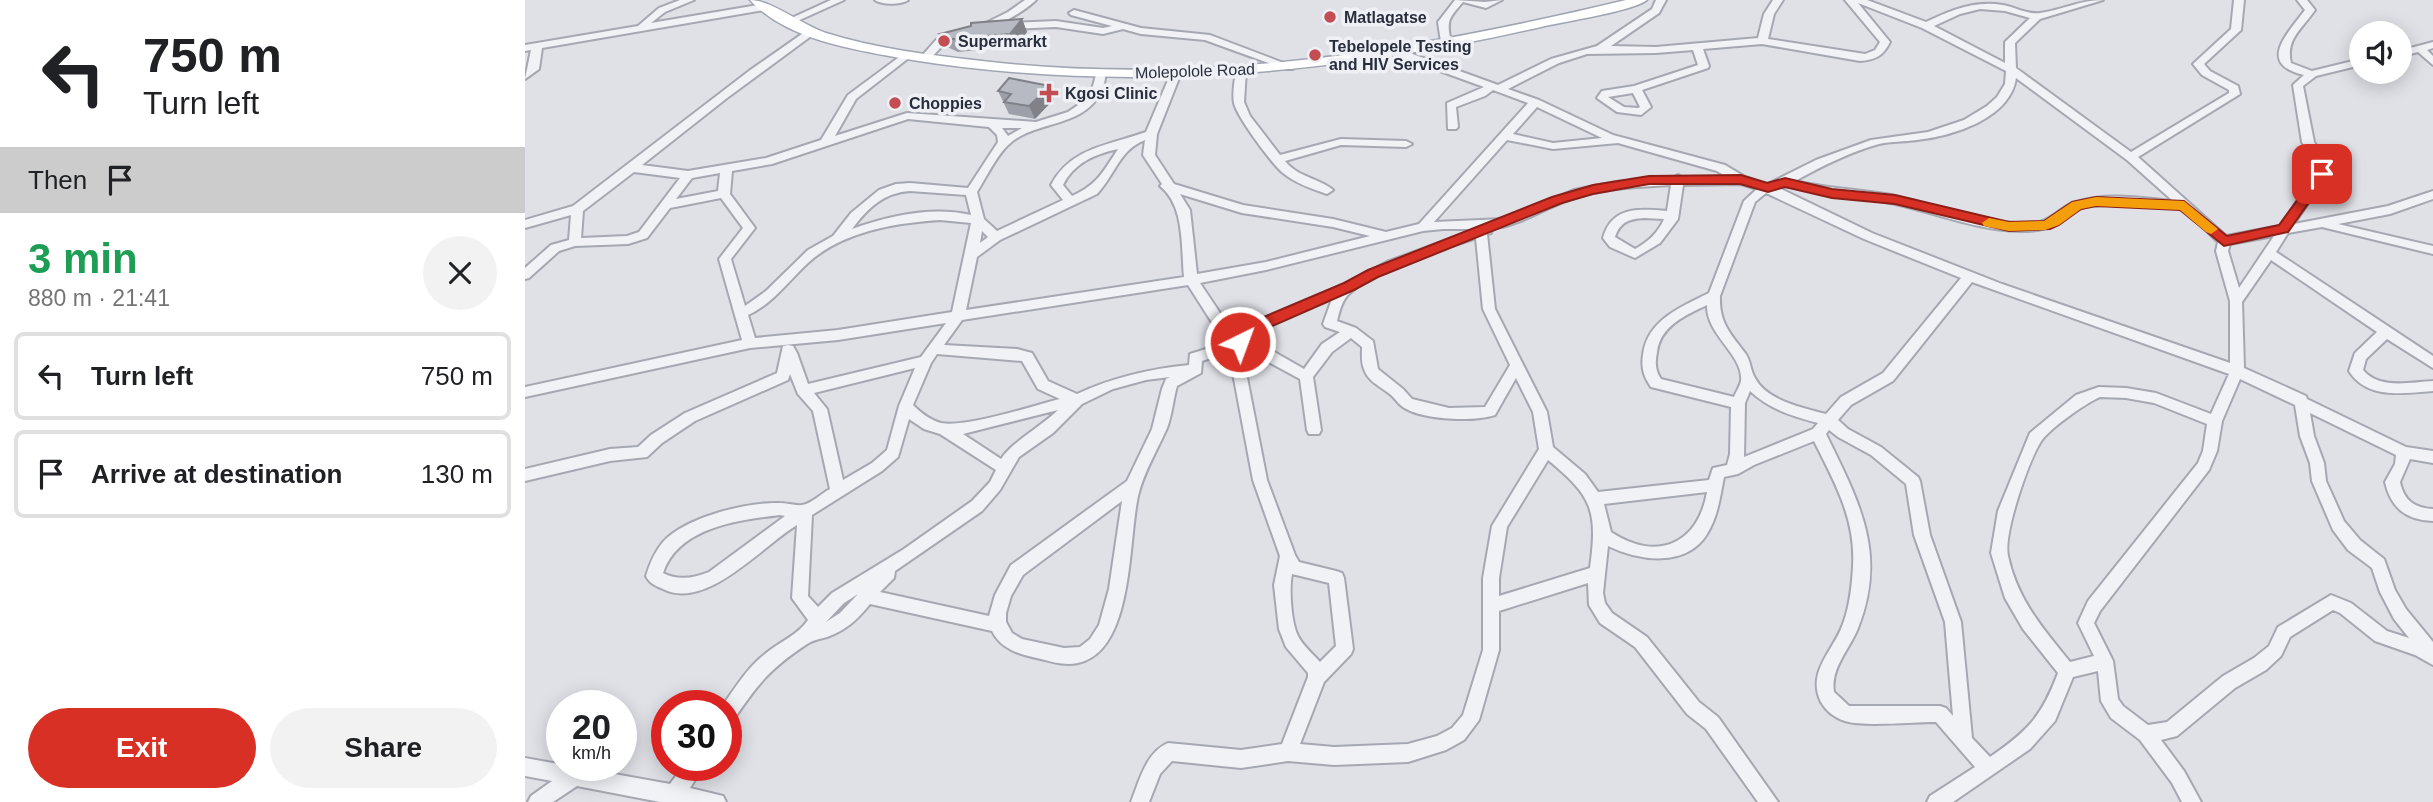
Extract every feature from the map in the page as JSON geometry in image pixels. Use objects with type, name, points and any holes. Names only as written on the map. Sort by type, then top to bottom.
[{"type":"main road","name":"Molepolole Road","points":[[760,3],[813,31],[850,44],[907,55],[1015,69],[1175,73],[1289,67],[1400,53],[1446,42],[1474,39],[1641,0]]},
{"type":"street","points":[[642,26],[662,10],[689,0]]},
{"type":"street","points":[[790,21],[839,0]]},
{"type":"street","points":[[880,0],[904,0]]},
{"type":"street","points":[[925,58],[940,42],[1011,14],[1031,0]]},
{"type":"street","points":[[1446,42],[1441,25],[1442,18],[1460,0]]},
{"type":"street","points":[[1466,0],[1486,5],[1496,0]]},
{"type":"street","points":[[1600,49],[1656,11],[1661,0]]},
{"type":"street","points":[[1762,41],[1769,14],[1778,0]]},
{"type":"street","points":[[1452,127],[1451,104],[1481,94],[1555,61],[1600,49],[1646,50],[1762,41],[1860,58],[1872,57],[1879,53],[1885,42],[1850,0]]},
{"type":"street","points":[[1858,0],[1926,26],[2012,70],[2131,158],[2224,241]]},
{"type":"street","points":[[1926,26],[1979,4],[2062,12],[2098,0]]},
{"type":"street","points":[[2131,158],[2235,94],[2234,88],[2206,73],[2198,64],[2236,30],[2239,0]]},
{"type":"street","points":[[2306,2],[2310,10],[2305,20],[2292,29],[2285,48],[2285,62],[2290,67],[2312,74]]},
{"type":"street","points":[[525,48],[760,3]]},
{"type":"street","points":[[1964,742],[1954,622],[1921,535],[1914,484],[1876,451],[1768,399],[1748,380],[1743,361],[1717,325],[1713,310],[1714,296],[1749,201],[1756,192],[1785,182],[1812,166],[1868,144],[1930,135],[1966,124],[1987,112],[2007,89],[2012,70],[2008,59],[2010,42],[2044,11]]},
{"type":"street","points":[[1074,13],[1152,33],[1206,37],[1289,67]]},
{"type":"street","points":[[978,29],[1056,24],[1107,31],[1123,26]]},
{"type":"street","points":[[527,223],[577,209],[634,168],[737,82],[813,31]]},
{"type":"street","points":[[2412,51],[2433,45]]},
{"type":"street","points":[[525,76],[534,69],[537,46]]},
{"type":"street","points":[[1636,89],[1704,66],[1697,47]]},
{"type":"street","points":[[2421,49],[2433,62]]},
{"type":"street","points":[[1400,53],[1535,102],[1619,140],[1720,169],[1741,180],[1768,188],[1868,236],[1970,276],[2237,372],[2301,400],[2405,452],[2433,457]]},
{"type":"street","points":[[827,140],[852,97],[907,55]]},
{"type":"street","points":[[2236,301],[2271,254],[2284,229],[2322,174],[2319,160],[2308,142],[2298,85],[2312,74],[2349,65]]},
{"type":"street","points":[[1241,70],[1240,110],[1276,160],[1304,181],[1327,190]]},
{"type":"street","points":[[805,512],[757,511],[725,517],[698,527],[670,547],[656,563],[654,576],[670,584],[697,585],[715,577],[777,529],[805,512],[888,460],[897,446],[906,406],[928,355],[958,316],[978,221],[971,192],[1004,142],[1082,109],[1098,92],[1101,73]]},
{"type":"street","points":[[1175,73],[1151,134],[1149,155],[1187,218],[1186,242],[1191,280],[1232,342],[1260,480],[1288,556],[1294,568],[1336,578],[1345,649],[1317,677],[1288,752]]},
{"type":"street","points":[[1423,227],[1455,187],[1507,136],[1535,102]]},
{"type":"street","points":[[634,168],[688,175],[774,160],[827,140],[907,116],[992,124],[1039,125]]},
{"type":"street","points":[[992,124],[1002,134],[1004,142]]},
{"type":"street","points":[[1069,200],[1057,186],[1068,166],[1093,152],[1151,134]]},
{"type":"street","points":[[1507,136],[1553,146],[1619,140]]},
{"type":"street","points":[[1276,160],[1341,142],[1406,144]]},
{"type":"street","points":[[972,254],[996,237],[1097,187],[1127,143]]},
{"type":"street","points":[[726,168],[724,194],[749,228],[725,259],[750,344]]},
{"type":"street","points":[[525,275],[555,248],[575,242],[636,239],[643,234],[688,175]]},
{"type":"street","points":[[1674,216],[1630,214],[1612,226],[1609,238],[1614,244],[1635,254],[1650,247],[1674,216],[1678,179]]},
{"type":"street","points":[[1196,369],[1195,358],[1349,287],[1373,273],[1572,194],[1649,180],[1741,180]]},
{"type":"street","points":[[1785,182],[1832,193],[1895,200],[2009,226],[2045,226],[2055,222],[2077,205],[2096,201],[2184,206]]},
{"type":"street","points":[[742,313],[759,304],[809,255],[838,236],[861,207],[880,193],[895,187],[915,186],[971,192]]},
{"type":"street","points":[[1166,186],[1242,209],[1333,223],[1388,236]]},
{"type":"street","points":[[664,205],[724,194]]},
{"type":"street","points":[[2224,241],[2390,210],[2433,195]]},
{"type":"street","points":[[575,242],[577,209]]},
{"type":"street","points":[[838,236],[935,215],[966,216],[978,221],[996,237]]},
{"type":"street","points":[[525,392],[750,344],[787,347],[958,316],[1191,280],[1266,266],[1423,227],[1447,223],[1504,223]]},
{"type":"street","points":[[2323,223],[2432,247]]},
{"type":"street","points":[[1481,232],[1489,309],[1540,412],[1546,450],[1563,467],[1578,476],[1594,499],[1602,516],[1604,535],[1624,549],[1654,553],[1674,550],[1693,540],[1700,532],[1713,502],[1718,472],[1733,470],[1823,427],[1846,401],[1888,377],[1970,276]]},
{"type":"street","points":[[2192,802],[2178,776],[2146,734],[2117,712],[2110,701],[2105,661],[2086,622],[2094,606],[2204,466],[2210,451],[2215,421],[2237,372],[2236,301],[2222,251],[2224,241]]},
{"type":"street","points":[[2271,254],[2433,363]]},
{"type":"street","points":[[1349,287],[1336,303],[1330,324],[1351,331],[1368,345],[1372,373],[1401,392],[1408,403],[1441,413],[1473,416],[1490,411],[1517,365]]},
{"type":"street","points":[[1714,296],[1676,315],[1656,332],[1649,350],[1649,373],[1656,383],[1738,403]]},
{"type":"street","points":[[1314,430],[1306,376],[1327,348],[1351,331]]},
{"type":"street","points":[[2385,333],[2360,357],[2355,371],[2359,377],[2383,387],[2433,386]]},
{"type":"street","points":[[1232,342],[1250,345],[1306,376]]},
{"type":"street","points":[[787,347],[803,390],[821,409],[838,491]]},
{"type":"street","points":[[525,475],[610,455],[642,453],[657,436],[705,410],[783,376],[787,347]]},
{"type":"street","points":[[803,390],[928,355],[1017,354],[1027,357],[1043,385],[1077,400]]},
{"type":"street","points":[[945,430],[979,427],[1077,400],[1109,385],[1146,374],[1196,369]]},
{"type":"street","points":[[1133,485],[1017,570],[1005,587],[999,607],[998,625],[1006,638],[1021,646],[1075,657],[1088,652],[1097,643],[1110,615],[1116,589],[1133,485],[1161,423],[1171,383],[1196,369]]},
{"type":"street","points":[[1733,470],[1737,454],[1738,403],[1748,380]]},
{"type":"street","points":[[2067,671],[2029,624],[2011,593],[1999,553],[2006,511],[2035,437],[2081,399],[2099,392],[2156,398],[2215,421]]},
{"type":"street","points":[[742,693],[754,675],[771,659],[809,634],[818,619],[844,594],[910,554],[977,506],[995,486],[1014,453],[1048,429],[1077,400]]},
{"type":"street","points":[[2301,400],[2319,481],[2338,524],[2354,545],[2378,564],[2388,592],[2400,614],[2433,655]]},
{"type":"street","points":[[906,406],[924,423],[945,430],[1004,467]]},
{"type":"street","points":[[1823,427],[1855,514],[1860,539],[1859,586],[1851,628],[1826,677],[1827,696],[1840,711],[1849,714],[1940,714],[1987,769]]},
{"type":"street","points":[[1140,802],[1154,768],[1168,752],[1241,759],[1288,752],[1356,756],[1408,753],[1440,744],[1458,734],[1470,720],[1491,650],[1491,578],[1500,526],[1546,450]]},
{"type":"street","points":[[2405,452],[2402,465],[2392,482],[2394,493],[2406,508],[2414,513],[2433,515]]},
{"type":"street","points":[[1594,499],[1715,485]]},
{"type":"street","points":[[805,512],[800,598],[818,619]]},
{"type":"street","points":[[1602,516],[1595,593],[1597,606],[1606,618],[1641,642],[1693,708],[1711,723],[1769,802]]},
{"type":"street","points":[[809,634],[807,635],[829,631],[849,618],[869,597],[877,583],[910,554]]},
{"type":"street","points":[[1288,556],[1282,584],[1287,629],[1292,642],[1316,670],[1317,677]]},
{"type":"street","points":[[1492,607],[1597,573]]},
{"type":"street","points":[[869,597],[998,625]]},
{"type":"street","points":[[2146,734],[2171,730],[2229,682],[2260,664],[2275,651],[2284,632],[2331,602],[2343,604],[2378,635],[2433,655]]},
{"type":"street","points":[[2067,671],[2105,661]]},
{"type":"street","points":[[1936,802],[1987,769],[2044,722],[2067,671]]},
{"type":"street","points":[[525,767],[546,771]]},
{"type":"street","points":[[537,802],[568,781]]},
{"type":"street","points":[[594,781],[673,797],[717,802]]},
{"type":"street","points":[[673,797],[684,781]]},
{"type":"building","points":[[1022,19],[1010,34],[952,39],[940,34],[971,26],[971,23]]},
{"type":"building","points":[[1009,78],[1050,86],[1029,106],[1004,102],[1011,94],[998,91]]},
{"type":"slow traffic","points":[[1989,223],[2045,226],[2055,222],[2077,205],[2096,201],[2184,206],[2211,229]]},
{"type":"place","name":"Matlagatse","points":[[1330,17]]},
{"type":"place","name":"Supermarkt","points":[[944,41]]},
{"type":"place","name":"Tebelopele Testing and HIV Services","points":[[1315,55]]},
{"type":"place","name":"Kgosi Clinic","points":[[1049,93]]},
{"type":"place","name":"Choppies","points":[[895,103]]},
{"type":"route","points":[[1240,342],[1229,338],[1349,287],[1373,273],[1572,194],[1649,180],[1741,180],[1768,188],[1785,182],[1832,193],[1895,200],[2009,226],[2045,226],[2055,222],[2077,205],[2096,201],[2184,206],[2224,241],[2284,229],[2322,174]]}]
